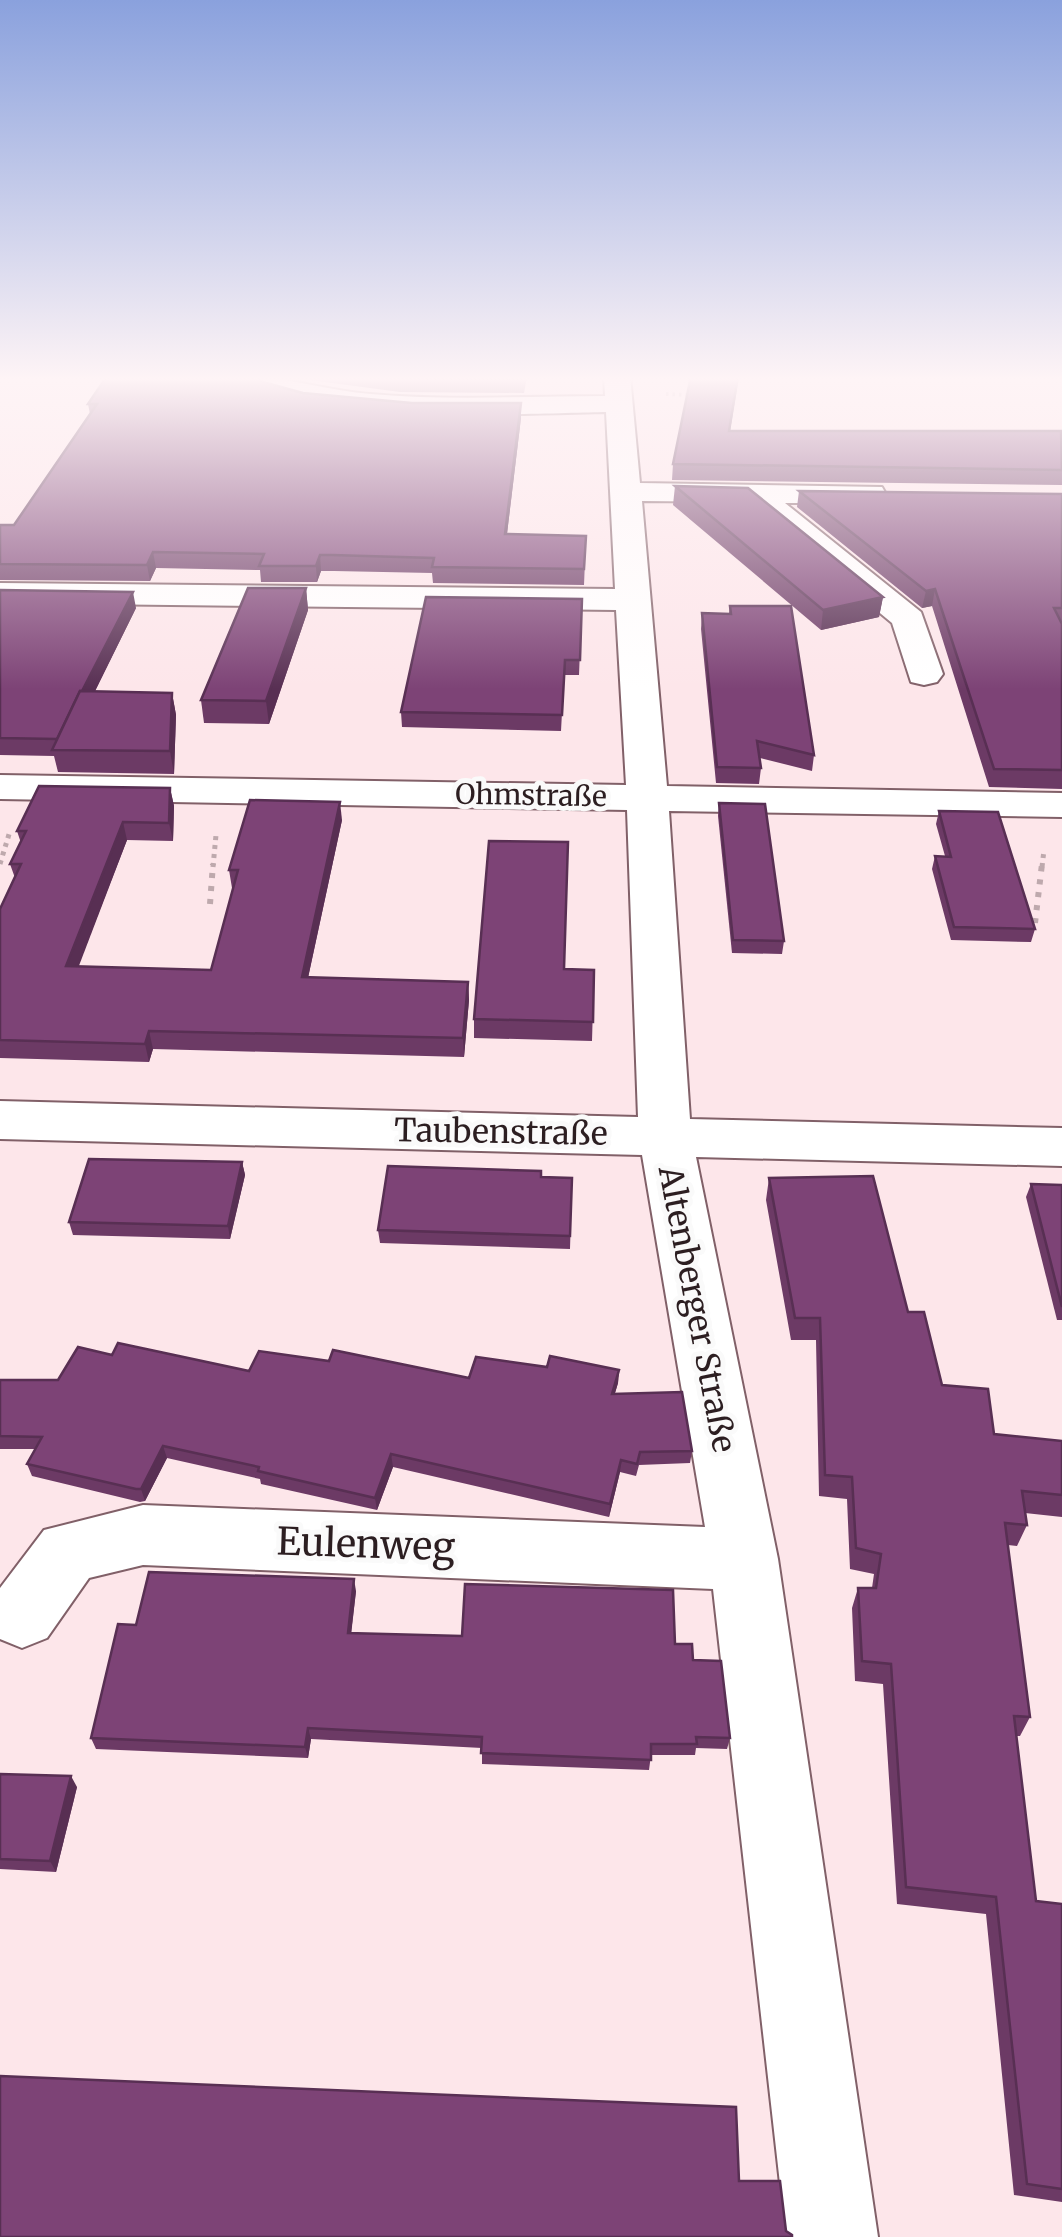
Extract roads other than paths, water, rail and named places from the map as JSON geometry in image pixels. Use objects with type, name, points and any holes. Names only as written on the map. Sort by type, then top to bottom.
[{"type":"street","name":"Altenberger Straße","points":[[623,480],[648,797],[665,1136],[744,1559],[832,2237]]},
{"type":"street","points":[[624,492],[894,495]]},
{"type":"street","points":[[754,493],[910,619],[924,674]]},
{"type":"street","points":[[0,593],[632,600]]},
{"type":"street","name":"Ohmstraße","points":[[0,787],[1056,805]]},
{"type":"street","name":"Taubenstraße","points":[[0,1120],[1062,1147]]},
{"type":"street","name":"Eulenweg","points":[[22,1615],[68,1552],[143,1535],[744,1559]]}]
